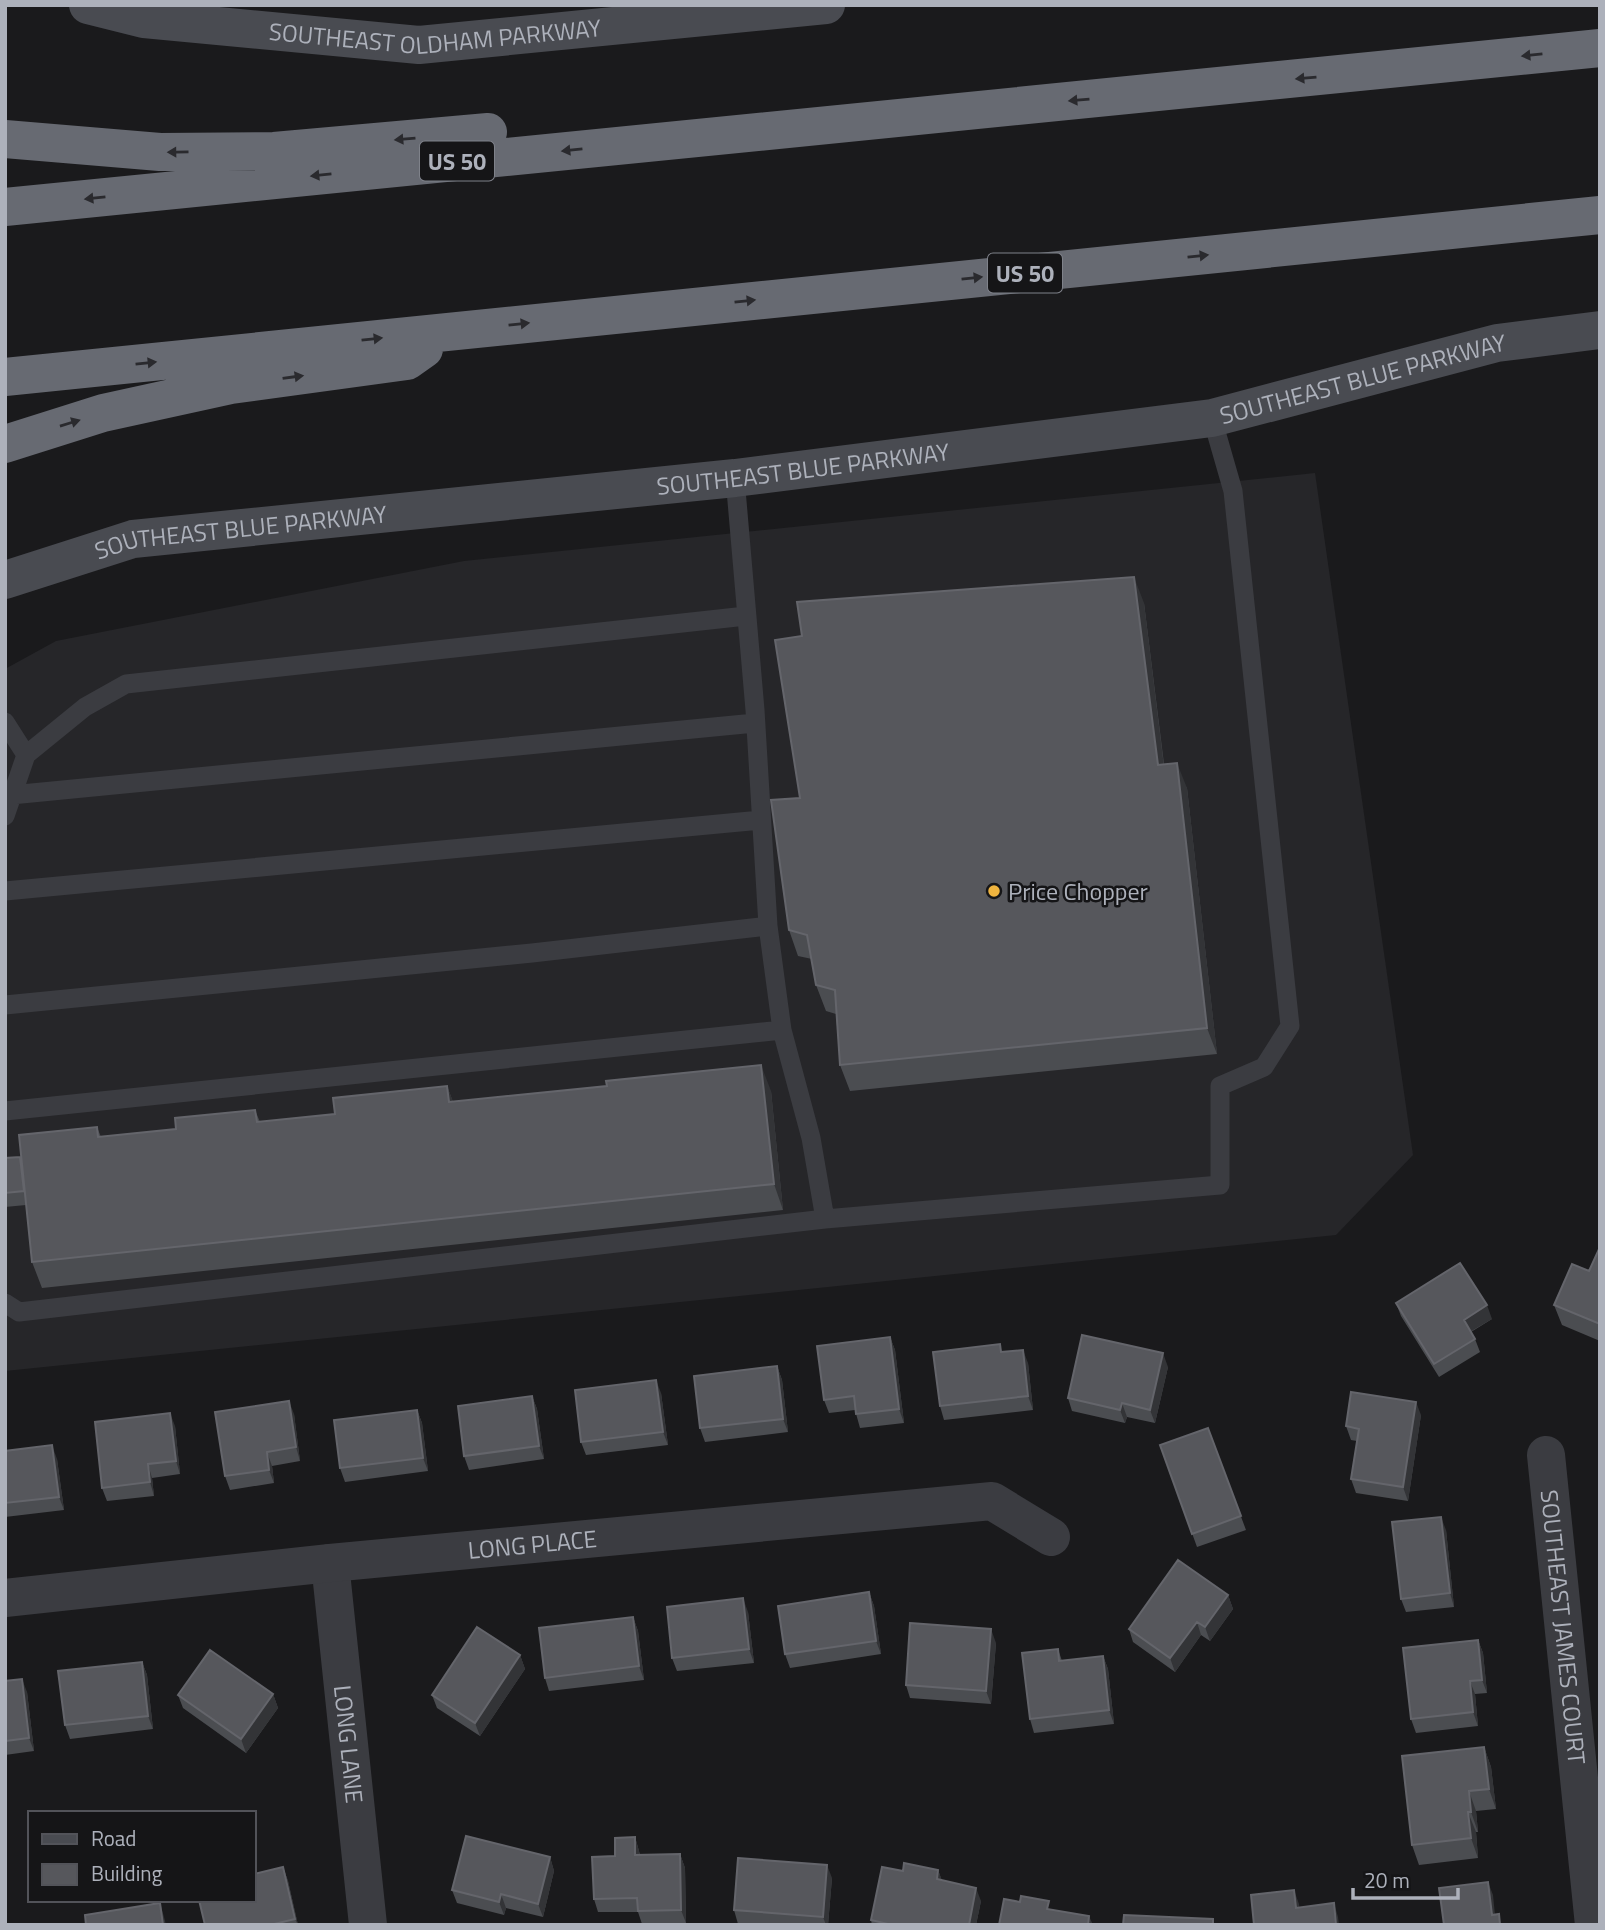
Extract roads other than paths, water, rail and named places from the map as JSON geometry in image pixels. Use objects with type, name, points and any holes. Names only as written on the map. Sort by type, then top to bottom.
[{"type":"highway","name":"US 50","points":[[5,207],[1600,48]]},
{"type":"highway","points":[[5,139],[160,152],[274,150],[877,98],[908,116]]},
{"type":"highway","name":"US 50","points":[[5,377],[1600,215]]},
{"type":"highway","points":[[5,443],[103,413],[231,385],[407,361],[451,330]]},
{"type":"street","name":"SOUTHEAST OLDHAM PARKWAY","points":[[101,7],[144,19],[419,45],[565,24],[826,5]]},
{"type":"street","name":"SOUTHEAST BLUE PARKWAY","points":[[5,580],[133,539],[735,478],[1212,418],[1497,343],[1600,330]]},
{"type":"street","name":"SOUTHEAST JAMES COURT","points":[[1546,1455],[1594,1925]]},
{"type":"street","name":"LONG PLACE","points":[[5,1598],[330,1563],[992,1502],[1051,1537]]},
{"type":"street","name":"LONG LANE","points":[[330,1563],[368,1925]]},
{"type":"lane","points":[[5,1303],[19,1312],[825,1219],[1220,1185],[1220,1086],[1264,1067],[1290,1026],[1233,491],[1212,418]]},
{"type":"lane","points":[[735,478],[768,926],[782,1030],[811,1138],[825,1219]]},
{"type":"lane","points":[[5,816],[26,755],[85,707],[126,684],[746,616]]},
{"type":"lane","points":[[5,722],[26,755]]},
{"type":"lane","points":[[11,795],[755,723]]},
{"type":"lane","points":[[5,891],[761,820]]},
{"type":"lane","points":[[5,1004],[532,953],[768,926]]},
{"type":"lane","points":[[5,1111],[782,1030]]},
{"type":"place","name":"Price Chopper","points":[[994,891]]}]
